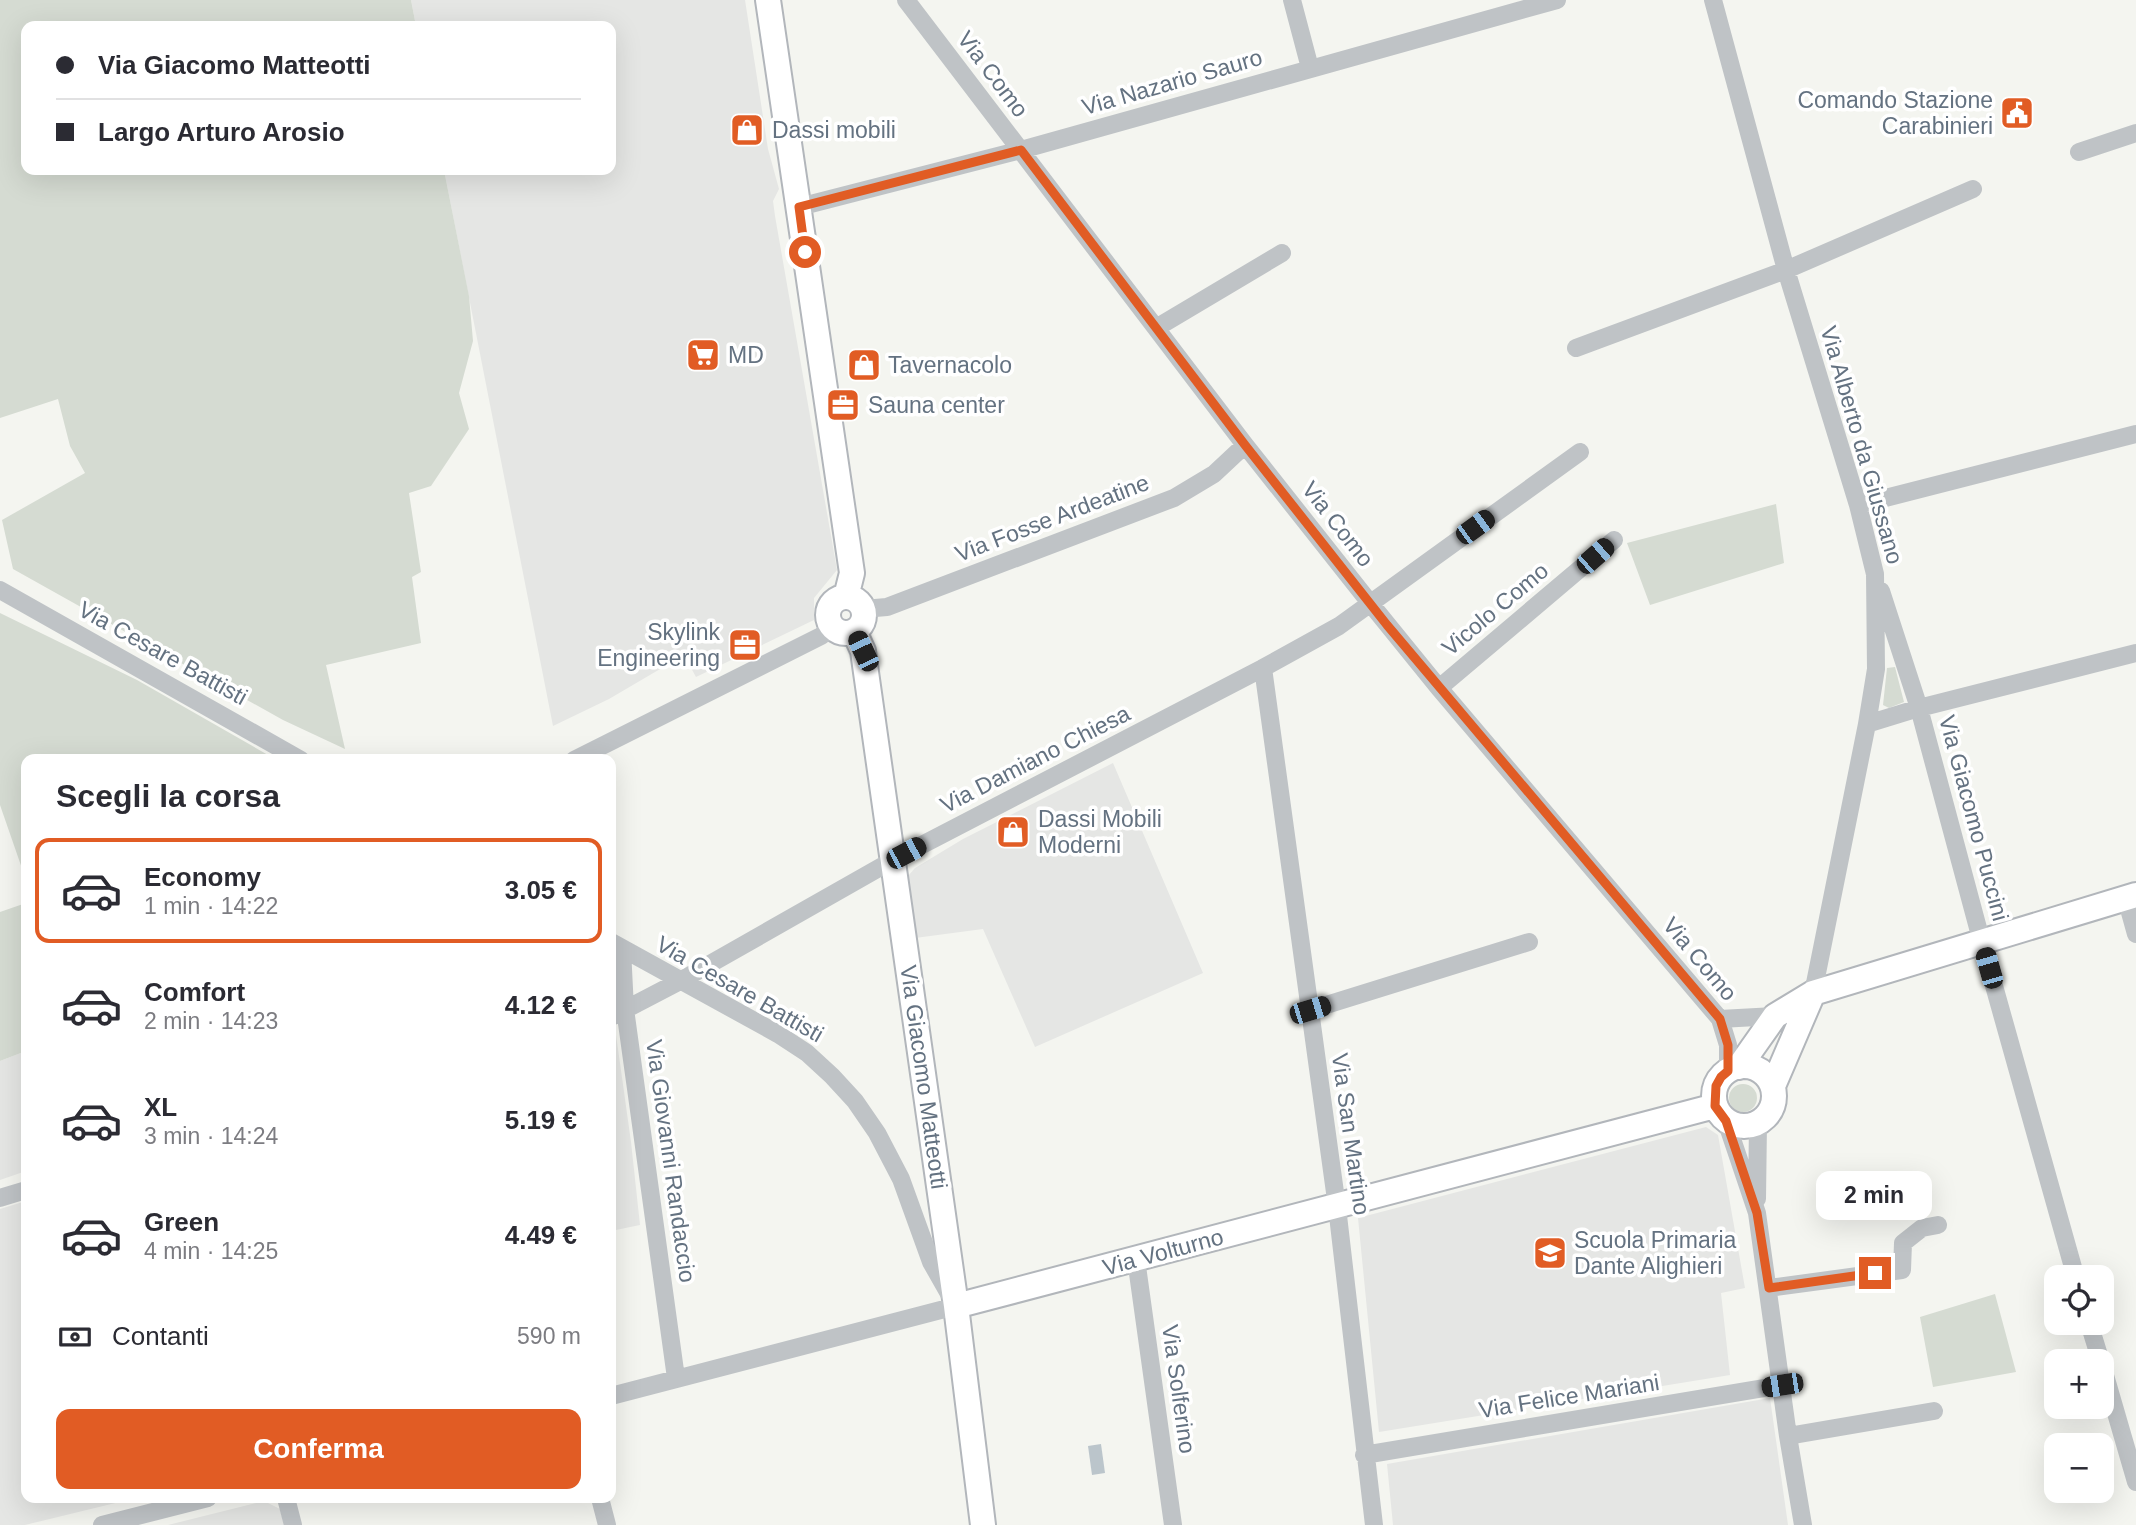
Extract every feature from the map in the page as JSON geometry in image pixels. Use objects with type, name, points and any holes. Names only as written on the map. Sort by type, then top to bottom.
[{"type":"street","name":"Via Giacomo Matteotti","points":[[768,0],[852,573],[849,616],[863,651],[956,1306],[983,1525]]},
{"type":"street","name":"Via Como","points":[[906,0],[1245,445],[1370,603],[1720,1019],[1734,1069]]},
{"type":"street","points":[[1292,0],[1310,68]]},
{"type":"street","name":"Via Nazario Sauro","points":[[799,207],[1021,150],[1557,0]]},
{"type":"street","name":"Via Alberto da Giussano","points":[[1713,0],[1786,270],[1858,505],[1875,574],[1876,669],[1813,993]]},
{"type":"street","points":[[2079,152],[2136,133]]},
{"type":"street","points":[[1576,348],[1786,270],[1973,189]]},
{"type":"street","points":[[1156,328],[1282,253]]},
{"type":"street","points":[[1858,505],[2136,434]]},
{"type":"street","name":"Via Fosse Ardeatine","points":[[849,616],[887,607],[1174,498],[1214,474],[1245,445]]},
{"type":"street","name":"Via Damiano Chiesa","points":[[618,1013],[680,981],[893,860],[1339,626],[1580,452]]},
{"type":"street","name":"Vicolo Como","points":[[1439,688],[1614,540]]},
{"type":"street","name":"Via Giacomo Puccini","points":[[1875,574],[1919,708],[2072,1265]]},
{"type":"street","name":"Via Cesare Battisti","points":[[0,590],[290,754]]},
{"type":"street","points":[[586,754],[821,636],[849,616]]},
{"type":"street","points":[[1867,724],[1919,708],[2136,653]]},
{"type":"street","name":"Via San Martino","points":[[1263,668],[1337,1207],[1374,1525]]},
{"type":"street","points":[[1757,1213],[1721,1113],[1716,1086],[1721,1077],[1734,1069],[1775,1016],[1813,993],[2131,896],[2136,934]]},
{"type":"street","points":[[1310,1010],[1529,942]]},
{"type":"street","name":"Via Cesare Battisti","points":[[616,946],[778,1034],[807,1053],[832,1076],[855,1101],[877,1133],[901,1180],[930,1262],[956,1306]]},
{"type":"street","name":"Via Giovanni Randaccio","points":[[616,946],[618,1013],[676,1378]]},
{"type":"street","points":[[1721,1113],[1736,1126],[1758,1123],[1766,1117],[1772,1108],[1773,1086],[1813,993]]},
{"type":"street","points":[[1720,1019],[1775,1016]]},
{"type":"street","points":[[1734,1069],[1749,1067],[1759,1071],[1773,1086]]},
{"type":"street","name":"Via Volturno","points":[[616,1395],[1337,1207],[1721,1113]]},
{"type":"street","points":[[1758,1123],[1757,1213],[1803,1525]]},
{"type":"street","points":[[0,1198],[21,1192]]},
{"type":"street","points":[[1769,1288],[1902,1270],[1903,1242],[1922,1228],[1938,1225]]},
{"type":"street","name":"Via Solferino","points":[[1136,1259],[1173,1525]]},
{"type":"street","name":"Via Felice Mariani","points":[[1364,1455],[1782,1385]]},
{"type":"street","points":[[2114,1407],[2136,1482]]},
{"type":"street","points":[[1788,1436],[1934,1411]]},
{"type":"street","points":[[102,1525],[188,1503]]},
{"type":"street","points":[[287,1503],[293,1525]]},
{"type":"street","points":[[601,1503],[607,1525]]},
{"type":"shaded area","points":[[0,0],[411,0],[415,21],[21,21],[21,175],[445,175],[469,296],[473,341],[459,393],[469,429],[431,486],[409,493],[421,572],[412,577],[421,643],[326,665],[345,749],[283,720],[13,569],[2,520],[85,473],[70,446],[58,399],[0,418]]},
{"type":"shaded area","points":[[411,0],[745,0],[768,149],[779,189],[773,201],[775,216],[837,570],[814,598],[814,620],[696,677],[684,655],[609,699],[553,726],[445,175],[616,175],[616,21],[415,21]]},
{"type":"shaded area","points":[[1776,504],[1784,563],[1650,605],[1627,543]]},
{"type":"shaded area","points":[[0,613],[137,680],[266,754],[21,754],[21,866],[0,805]]},
{"type":"shaded area","points":[[1895,667],[1904,702],[1889,708],[1883,705],[1887,668]]},
{"type":"shaded area","points":[[1113,763],[1203,973],[1035,1047],[983,929],[915,938],[908,876],[915,868],[963,839]]},
{"type":"shaded area","points":[[21,905],[21,1053],[0,1061],[0,912]]},
{"type":"shaded area","points":[[616,1035],[631,1142],[640,1225],[616,1230]]},
{"type":"shaded area","points":[[21,1053],[21,1173],[0,1180],[0,1061]]},
{"type":"shaded area","points":[[1743,1084],[1753,1088],[1757,1098],[1753,1108],[1743,1112],[1733,1108],[1729,1098],[1733,1088]]},
{"type":"shaded area","name":"Scuola Primaria Dante Alighieri","points":[[1706,1127],[1718,1135],[1745,1288],[1721,1293],[1730,1375],[1379,1432],[1358,1218]]},
{"type":"shaded area","points":[[21,1203],[21,1503],[115,1503],[25,1525],[0,1525],[0,1209]]},
{"type":"shaded area","points":[[1995,1294],[2016,1372],[1933,1387],[1920,1317]]},
{"type":"shaded area","points":[[1770,1398],[1788,1525],[1393,1525],[1387,1464]]},
{"type":"shaded area","points":[[1101,1444],[1105,1473],[1092,1475],[1088,1446]]},
{"type":"shaded area","points":[[256,1503],[268,1503],[280,1509],[284,1525],[168,1525]]},
{"type":"place","name":"Comando Stazione Carabinieri","points":[[2017,113]]},
{"type":"place","name":"Dassi mobili","points":[[747,130]]},
{"type":"place","name":"MD","points":[[703,355]]},
{"type":"place","name":"Tavernacolo","points":[[864,365]]},
{"type":"place","name":"Sauna center","points":[[843,405]]},
{"type":"place","name":"Skylink Engineering","points":[[745,645]]},
{"type":"place","name":"Dassi Mobili Moderni","points":[[1013,832]]},
{"type":"place","name":"Scuola Primaria Dante Alighieri","points":[[1550,1253]]},
{"type":"route","points":[[805,252],[799,207],[1021,150],[1245,445],[1387,625],[1720,1019],[1728,1045],[1728,1071],[1716,1086],[1715,1106],[1726,1121],[1757,1213],[1769,1288],[1875,1273]]}]
